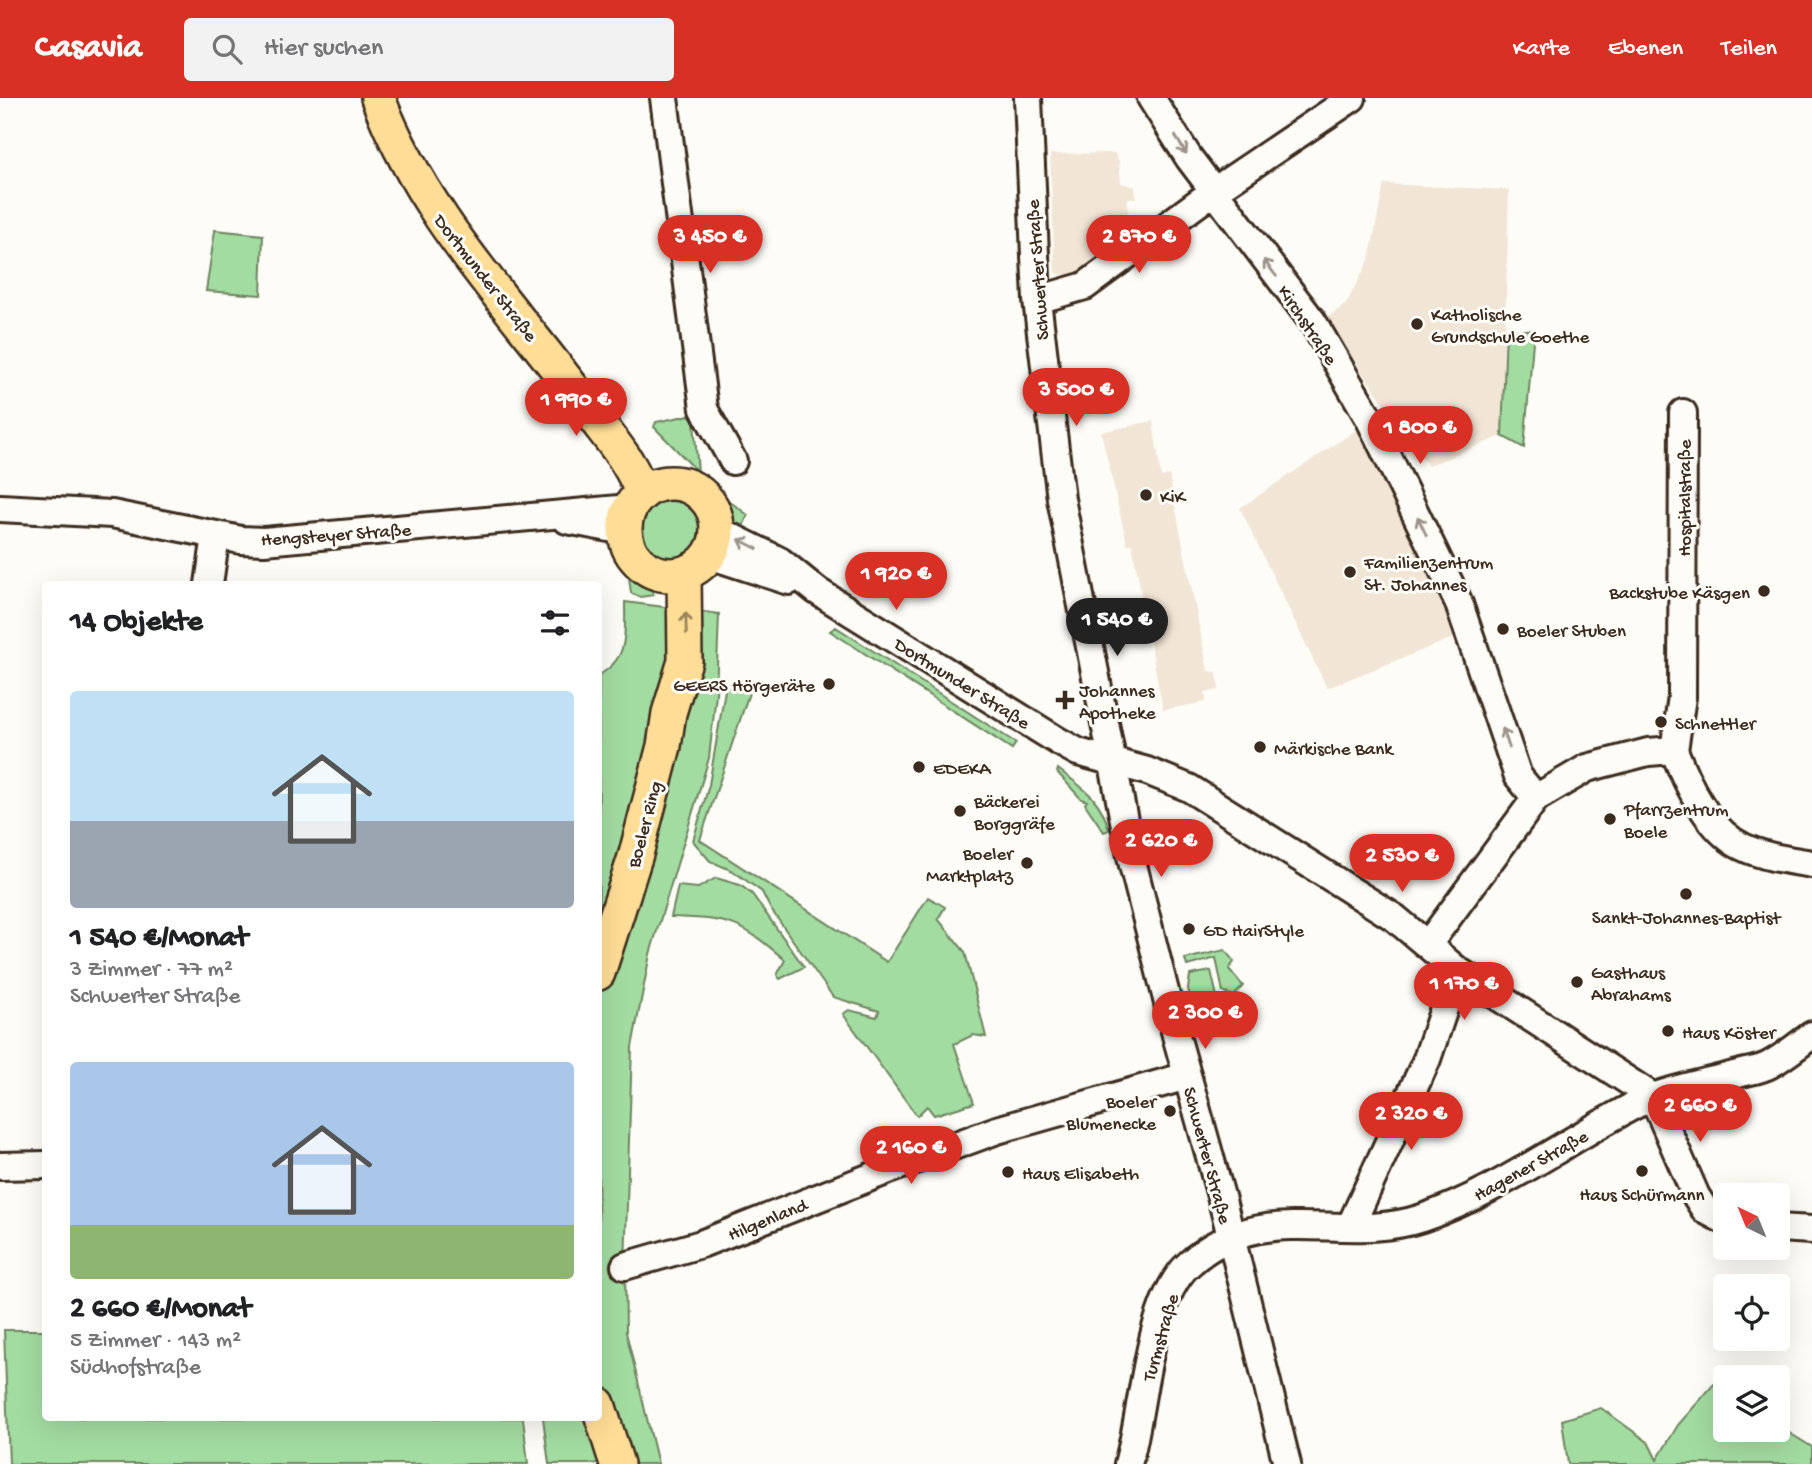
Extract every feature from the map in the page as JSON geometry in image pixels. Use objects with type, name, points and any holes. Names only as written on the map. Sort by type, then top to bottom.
[{"type":"main road","name":"Dortmunder Straße","points":[[378,98],[429,201],[466,256],[566,377],[632,465],[641,504]]},
{"type":"main road","points":[[692,488],[704,496],[715,515],[692,558],[646,569],[633,555],[641,504],[692,488]]},
{"type":"main road","name":"Boeler Ring","points":[[602,960],[648,808],[669,713],[663,605],[692,558]]},
{"type":"main road","points":[[602,1417],[617,1464]]},
{"type":"street","points":[[664,98],[704,409],[733,461]]},
{"type":"street","name":"Schwerter Straße","points":[[1028,98],[1037,300],[1061,499],[1132,861],[1231,1236],[1287,1464]]},
{"type":"street","name":"Kirchstraße","points":[[1151,98],[1214,191],[1312,322],[1369,418],[1458,601],[1518,776],[1536,798]]},
{"type":"street","points":[[1037,300],[1074,292],[1085,286],[1214,191],[1352,98]]},
{"type":"street","name":"Hospitalstraße","points":[[1674,750],[1682,698],[1683,413]]},
{"type":"street","name":"Hengsteyer Straße","points":[[0,508],[112,514],[216,535],[264,541],[548,517],[641,504]]},
{"type":"street","points":[[209,581],[216,535]]},
{"type":"street","name":"Dortmunder Straße","points":[[692,558],[817,591],[1078,752],[1147,771],[1189,788],[1336,879],[1429,943],[1457,970],[1653,1097]]},
{"type":"street","points":[[1429,943],[1536,798],[1587,768],[1648,752],[1674,750],[1689,784],[1716,825],[1730,840],[1752,851],[1812,864]]},
{"type":"street","points":[[1351,1225],[1427,1059],[1457,970]]},
{"type":"street","name":"Hagener Straße","points":[[1231,1236],[1257,1227],[1351,1225],[1420,1219],[1469,1198],[1653,1097],[1768,1066],[1812,1035]]},
{"type":"street","name":"Hilgenland","points":[[625,1266],[701,1244],[997,1130],[1187,1076]]},
{"type":"street","points":[[1653,1097],[1696,1196],[1706,1210],[1713,1214]]},
{"type":"street","points":[[0,1166],[42,1165]]},
{"type":"street","points":[[1790,1229],[1812,1230]]},
{"type":"street","name":"Turmstraße","points":[[1128,1464],[1137,1436],[1149,1357],[1175,1281],[1189,1264],[1231,1236]]},
{"type":"shaded area","points":[[1114,153],[1119,161],[1121,183],[1135,187],[1136,198],[1128,198],[1128,236],[1078,277],[1055,273],[1050,154]]},
{"type":"shaded area","name":"Katholische Grundschule Goethe","points":[[1384,184],[1509,190],[1502,436],[1428,466],[1325,319],[1346,304],[1369,260]]},
{"type":"shaded area","points":[[1153,421],[1161,477],[1169,475],[1208,671],[1217,672],[1219,690],[1205,693],[1206,702],[1163,710],[1132,544],[1127,544],[1101,432]]},
{"type":"shaded area","name":"Familienzentrum St. Johannes","points":[[1361,427],[1458,636],[1327,688],[1240,508]]},
{"type":"green space","points":[[215,230],[263,235],[261,295],[206,291]]},
{"type":"green space","points":[[1506,330],[1534,330],[1524,448],[1502,436]]},
{"type":"green space","points":[[690,415],[694,422],[698,472],[654,427],[656,422]]},
{"type":"green space","points":[[714,490],[748,515],[740,533],[730,523]]},
{"type":"green space","points":[[671,499],[692,508],[701,529],[692,550],[671,559],[650,550],[641,529],[650,508]]},
{"type":"green space","points":[[627,562],[646,580],[654,595],[640,597],[631,593]]},
{"type":"green space","points":[[625,602],[719,614],[716,694],[709,758],[650,954],[632,1047],[625,1266],[626,1332],[658,1464],[549,1464],[543,1421],[602,1421],[602,673],[616,661],[625,635]]},
{"type":"green space","points":[[836,627],[1016,743],[1012,749],[830,631]]},
{"type":"green space","points":[[726,684],[750,690],[700,840],[887,962],[928,897],[945,907],[938,919],[965,952],[986,1037],[973,1035],[954,1044],[974,1103],[934,1115],[927,1106],[917,1116],[843,1014],[849,1010],[877,1017],[879,1011],[833,997],[770,908],[762,892],[733,871],[710,861],[693,841],[709,785]]},
{"type":"green space","points":[[1058,769],[1096,802],[1109,830],[1104,832],[1085,804],[1087,801],[1081,799],[1057,772]]},
{"type":"green space","points":[[716,878],[740,885],[752,894],[804,967],[780,979],[777,975],[785,960],[745,930],[721,921],[671,917],[678,886],[698,888]]},
{"type":"green space","points":[[1225,950],[1234,962],[1229,969],[1243,986],[1234,996],[1223,992],[1216,958],[1187,966],[1185,959]]},
{"type":"green space","points":[[1211,971],[1219,1005],[1207,1022],[1198,1025],[1188,989],[1190,975]]},
{"type":"green space","points":[[4,1330],[42,1330],[42,1421],[523,1421],[528,1464],[9,1464]]},
{"type":"green space","points":[[1713,1385],[1713,1442],[1790,1442],[1790,1433],[1812,1447],[1812,1464],[1568,1464],[1562,1420],[1601,1408],[1648,1442],[1657,1460],[1678,1425]]},
{"type":"place","name":"Katholische Grundschule Goethe","points":[[1417,324]]},
{"type":"place","name":"KiK","points":[[1146,495]]},
{"type":"place","name":"Familienzentrum St. Johannes","points":[[1350,572]]},
{"type":"place","name":"Backstube Käsgen","points":[[1764,591]]},
{"type":"place","name":"Boeler Stuben","points":[[1503,629]]},
{"type":"place","name":"GEERS Hörgeräte","points":[[829,684]]},
{"type":"place","name":"Johannes Apotheke","points":[[1065,700]]},
{"type":"place","name":"Schnettler","points":[[1661,722]]},
{"type":"place","name":"Märkische Bank","points":[[1260,747]]},
{"type":"place","name":"EDEKA","points":[[919,767]]},
{"type":"place","name":"Bäckerei Borggräfe","points":[[960,811]]},
{"type":"place","name":"Pfarrzentrum Boele","points":[[1610,819]]},
{"type":"place","name":"Boeler Marktplatz","points":[[1027,863]]},
{"type":"place","name":"Sankt-Johannes-Baptist","points":[[1686,894]]},
{"type":"place","name":"GD HairStyle","points":[[1189,929]]},
{"type":"place","name":"Gasthaus Abrahams","points":[[1577,982]]},
{"type":"place","name":"Haus Köster","points":[[1668,1031]]},
{"type":"place","name":"Boeler Blumenecke","points":[[1170,1111]]},
{"type":"place","name":"Haus Schürmann","points":[[1642,1171]]},
{"type":"place","name":"Haus Elisabeth","points":[[1008,1172]]}]
